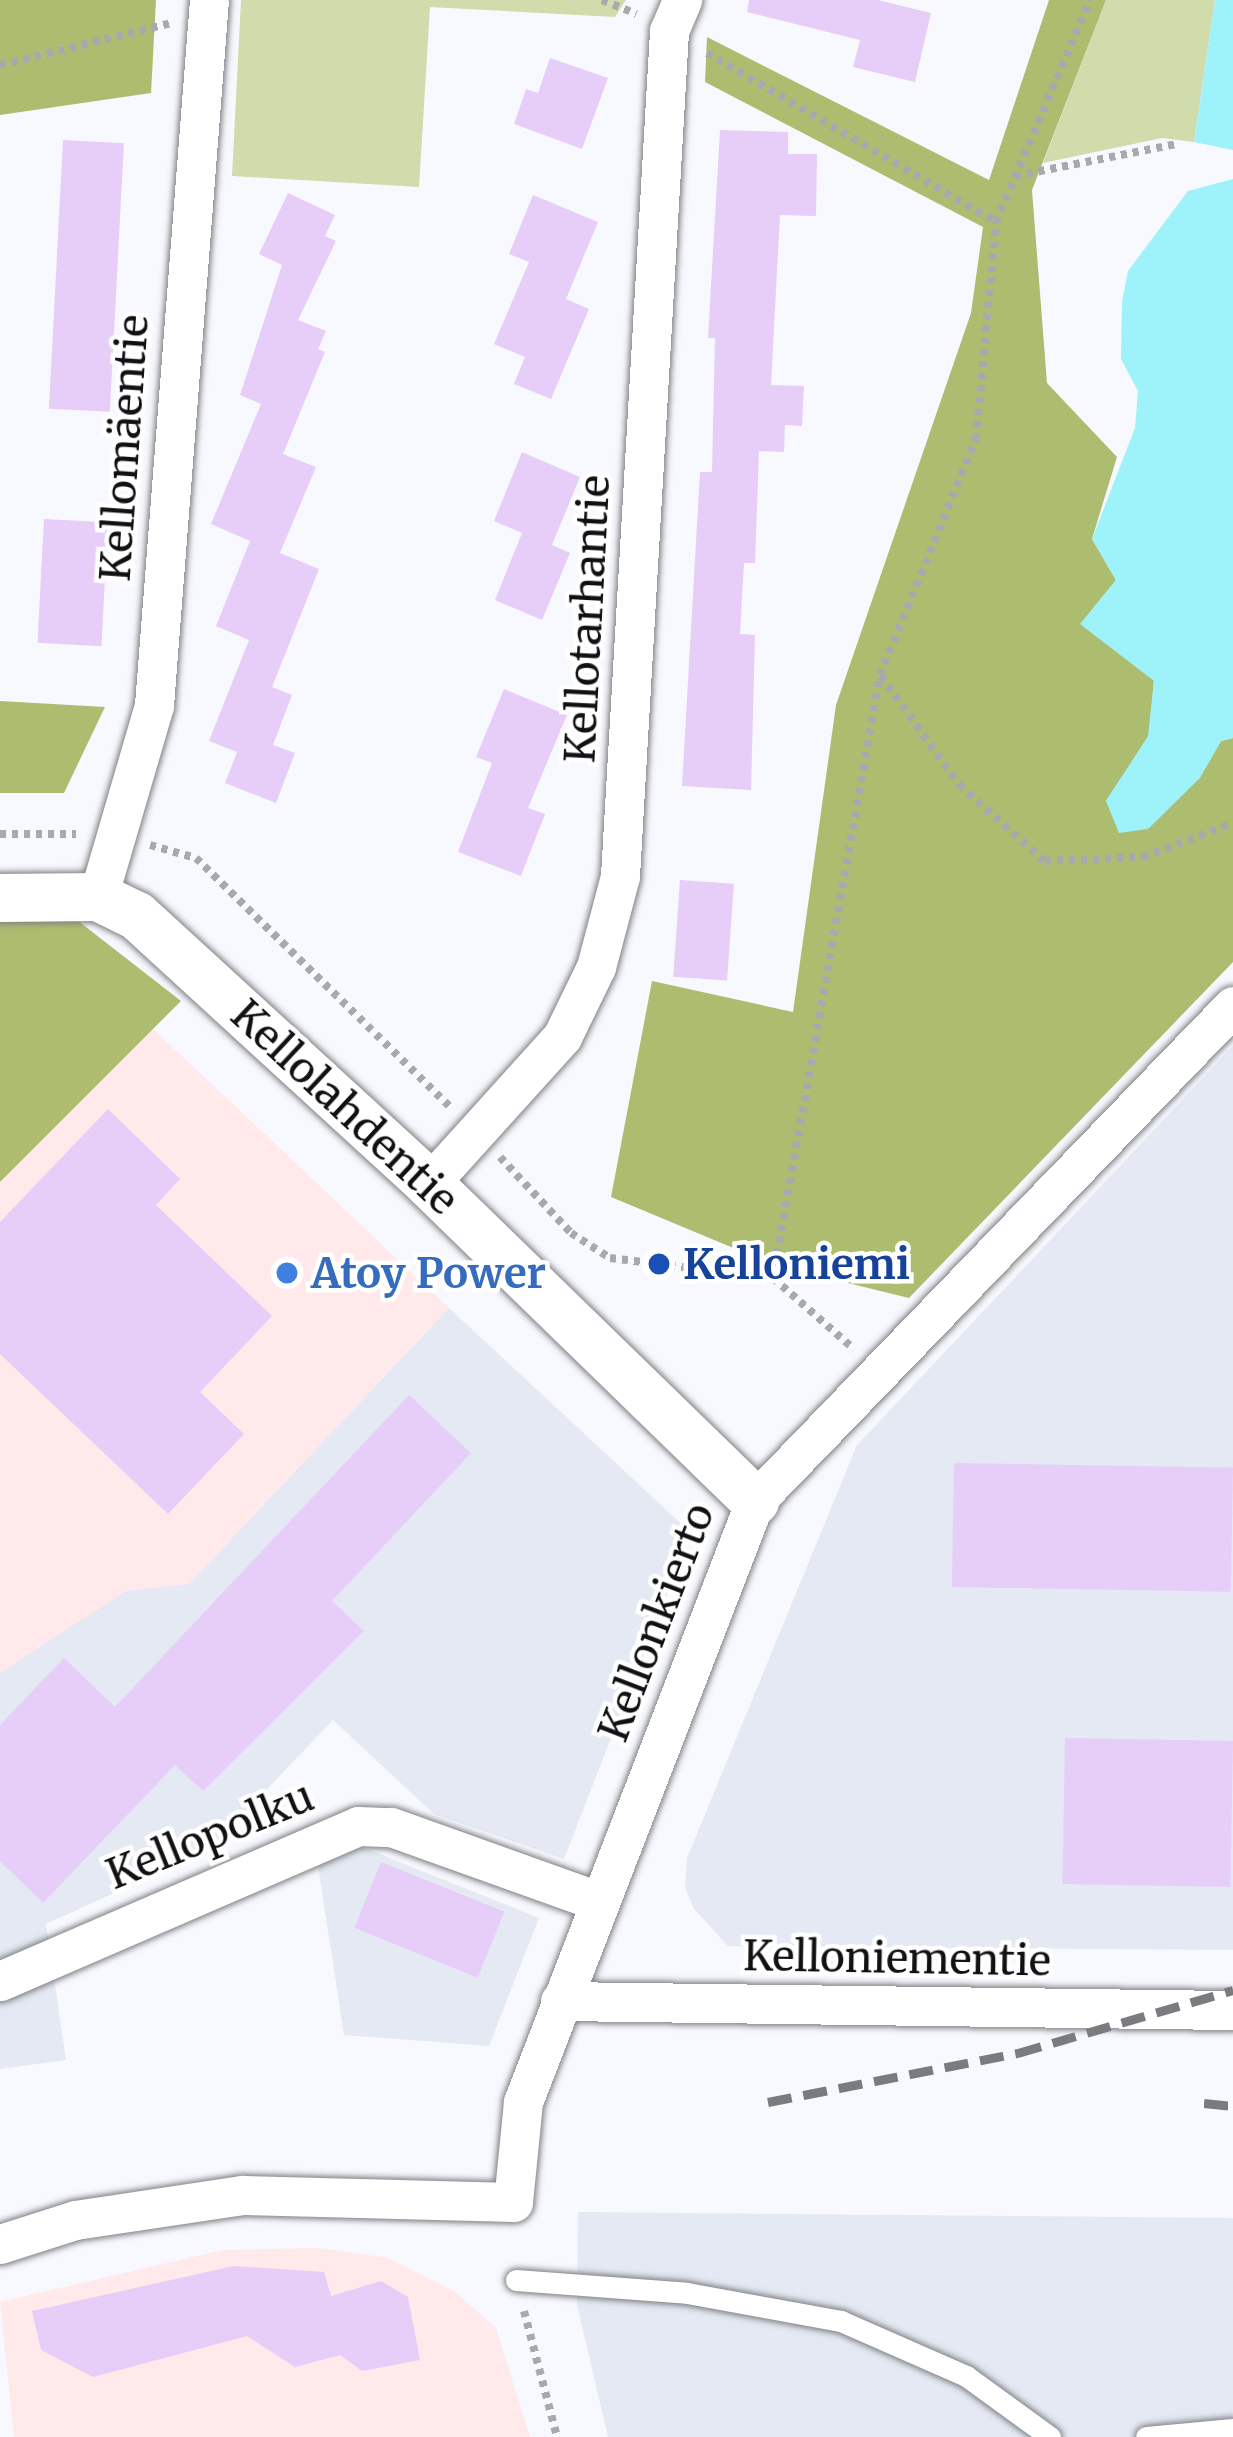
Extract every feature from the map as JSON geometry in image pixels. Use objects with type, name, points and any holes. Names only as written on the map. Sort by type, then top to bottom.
[{"type":"street","name":"Kellomäentie","points":[[98,897],[112,834],[154,705],[206,7]]},
{"type":"street","name":"Kellotarhantie","points":[[429,1184],[562,1037],[596,967],[620,876],[675,15]]},
{"type":"street","points":[[0,898],[98,897]]},
{"type":"street","name":"Kellolahdentie","points":[[98,897],[137,916],[429,1184],[755,1501]]},
{"type":"street","name":"Kellonkierto","points":[[0,2244],[75,2220],[243,2195],[513,2202],[524,2102],[755,1501],[883,1374],[1233,1006]]},
{"type":"street","name":"Kellopolku","points":[[0,1981],[358,1826],[391,1827],[600,1902]]},
{"type":"street","name":"Kelloniementie","points":[[560,2001],[1233,2010]]},
{"type":"lane","points":[[516,2280],[687,2293],[841,2321],[966,2375],[1050,2437]]},
{"type":"lane","points":[[1146,2437],[1233,2429]]},
{"type":"path","points":[[773,1278],[880,675],[976,440],[996,222],[1090,0]]},
{"type":"path","points":[[0,65],[206,7]]},
{"type":"path","points":[[675,15],[996,222]]},
{"type":"path","points":[[1013,176],[1176,144]]},
{"type":"path","points":[[880,675],[959,784],[1045,861],[1143,857],[1233,823]]},
{"type":"path","points":[[0,834],[112,834],[196,858],[477,1133],[571,1233],[610,1258],[773,1278],[883,1374]]},
{"type":"path","points":[[516,2280],[557,2437]]},
{"type":"shaded area","points":[[149,1025],[449,1308],[189,1584],[126,1592],[0,1673],[0,1182]]},
{"type":"shaded area","points":[[1233,1046],[1233,1950],[728,1946],[694,1909],[685,1887],[687,1858],[857,1445]]},
{"type":"shaded area","points":[[449,1308],[691,1533],[564,1859],[434,1814],[333,1720],[209,1850],[46,1924],[66,2060],[0,2069],[0,1673],[126,1591],[189,1584]]},
{"type":"shaded area","points":[[362,1847],[539,1918],[489,2046],[344,2035],[318,1866]]},
{"type":"shaded area","points":[[578,2212],[1233,2218],[1233,2437],[608,2437],[577,2305]]},
{"type":"shaded area","points":[[319,2248],[388,2258],[454,2291],[496,2328],[530,2437],[14,2437],[0,2302],[223,2250]]},
{"type":"green space","points":[[0,0],[156,0],[151,93],[0,115]]},
{"type":"green space","points":[[241,0],[626,0],[615,17],[430,7],[419,187],[232,176]]},
{"type":"green space","points":[[1049,0],[1106,0],[1032,190],[1047,383],[1117,457],[1092,539],[1116,580],[1081,624],[1154,680],[1149,736],[1106,801],[1148,828],[1199,778],[1221,741],[1233,738],[1233,962],[909,1298],[774,1265],[611,1197],[652,981],[793,1012],[836,705],[971,313],[983,227],[705,82],[707,37],[989,180]]},
{"type":"green space","points":[[1106,0],[1215,0],[1194,142],[1162,138],[1043,163]]},
{"type":"green space","points":[[0,701],[105,707],[64,793],[0,793]]},
{"type":"green space","points":[[77,920],[181,1001],[0,1182],[0,921]]},
{"type":"water","points":[[1215,0],[1233,0],[1233,150],[1194,142]]},
{"type":"water","points":[[1233,179],[1233,738],[1221,741],[1200,778],[1148,829],[1119,833],[1106,801],[1148,736],[1154,681],[1080,624],[1116,580],[1092,539],[1135,428],[1138,391],[1121,359],[1122,301],[1128,271],[1188,191]]},
{"type":"building","points":[[749,0],[878,0],[931,13],[915,82],[853,67],[860,40],[747,12]]},
{"type":"building","points":[[550,58],[608,78],[582,149],[514,124],[526,89],[538,93]]},
{"type":"building","points":[[720,130],[788,132],[788,154],[817,154],[816,216],[780,215],[771,385],[804,386],[802,426],[785,425],[784,452],[759,451],[755,563],[744,563],[740,634],[755,635],[751,790],[682,786],[700,472],[712,472],[715,338],[708,338]]},
{"type":"building","points":[[63,140],[124,143],[110,412],[49,409]]},
{"type":"building","points":[[288,193],[335,215],[325,236],[336,241],[298,320],[326,331],[318,349],[325,352],[283,454],[316,467],[280,553],[319,569],[272,687],[292,695],[273,745],[295,753],[276,803],[225,783],[237,752],[209,741],[249,640],[216,626],[250,541],[211,524],[261,404],[240,395],[282,265],[259,254]]},
{"type":"building","points":[[533,195],[598,222],[566,299],[589,309],[551,399],[514,384],[525,357],[494,344],[529,262],[509,254]]},
{"type":"building","points":[[522,452],[580,477],[552,545],[570,553],[542,620],[495,600],[522,533],[494,521]]},
{"type":"building","points":[[44,519],[108,522],[101,646],[38,643]]},
{"type":"building","points":[[504,689],[567,715],[528,808],[545,814],[521,876],[458,852],[492,763],[476,757]]},
{"type":"building","points":[[680,880],[734,884],[727,981],[673,977]]},
{"type":"building","points":[[108,1109],[180,1179],[156,1205],[272,1316],[200,1392],[244,1434],[168,1514],[0,1354],[0,1222]]},
{"type":"building","points":[[409,1395],[471,1453],[332,1601],[364,1631],[203,1791],[175,1765],[43,1903],[0,1861],[0,1725],[64,1658],[115,1707]]},
{"type":"building","points":[[954,1463],[1233,1468],[1231,1592],[952,1587]]},
{"type":"building","points":[[1065,1738],[1233,1741],[1230,1887],[1062,1884]]},
{"type":"building","points":[[381,1862],[504,1912],[478,1978],[354,1928]]},
{"type":"building","points":[[234,2266],[324,2272],[331,2296],[381,2281],[408,2297],[420,2360],[362,2371],[340,2355],[295,2367],[247,2336],[93,2377],[41,2350],[32,2311]]},
{"type":"railway","points":[[768,2102],[1018,2053],[1233,1990]]},
{"type":"railway","points":[[1204,2103],[1233,2106]]},
{"type":"place","name":"Kelloniemi","points":[[659,1264]]},
{"type":"place","name":"Atoy Power","points":[[287,1273]]}]
